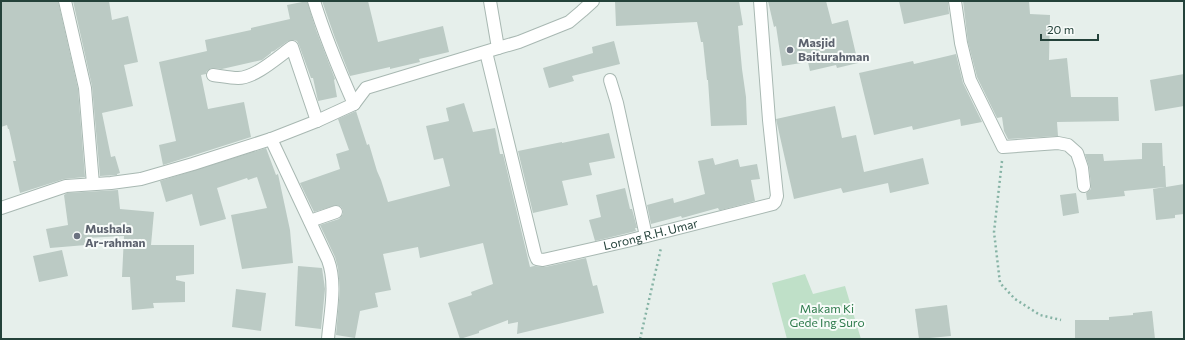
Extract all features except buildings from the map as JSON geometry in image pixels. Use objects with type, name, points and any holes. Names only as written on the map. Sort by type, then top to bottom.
[{"type":"street","points":[[65,1],[85,88],[93,184]]},
{"type":"street","points":[[314,1],[334,60],[354,104]]},
{"type":"street","points":[[490,1],[498,48]]},
{"type":"street","points":[[1,208],[66,186],[141,179],[271,139],[317,121],[354,104],[366,88],[518,42],[569,22],[593,1]]},
{"type":"street","name":"Lorong R.H. Umar","points":[[486,52],[535,254],[537,259],[543,260],[607,246],[773,204],[777,199],[777,196],[769,120],[760,1]]},
{"type":"street","points":[[955,1],[970,80],[1003,147],[1058,143],[1068,145],[1077,154],[1082,168],[1084,186]]},
{"type":"street","points":[[213,75],[238,78],[247,76],[292,48],[317,121]]},
{"type":"street","points":[[610,80],[617,104],[646,236]]},
{"type":"street","points":[[271,139],[332,270],[332,298],[328,339]]},
{"type":"street","points":[[310,221],[336,212]]},
{"type":"path","points":[[1003,147],[994,232],[1000,283],[1015,300],[1040,315],[1061,320]]},
{"type":"path","points":[[640,339],[664,232]]},
{"type":"green space","name":"Makam Ki Gede Ing Suro","points":[[805,274],[813,294],[845,286],[861,339],[787,339],[772,283]]},
{"type":"place","name":"Masjid Baiturahman","points":[[790,50]]},
{"type":"place","name":"Mushala Ar-rahman","points":[[77,236]]}]
